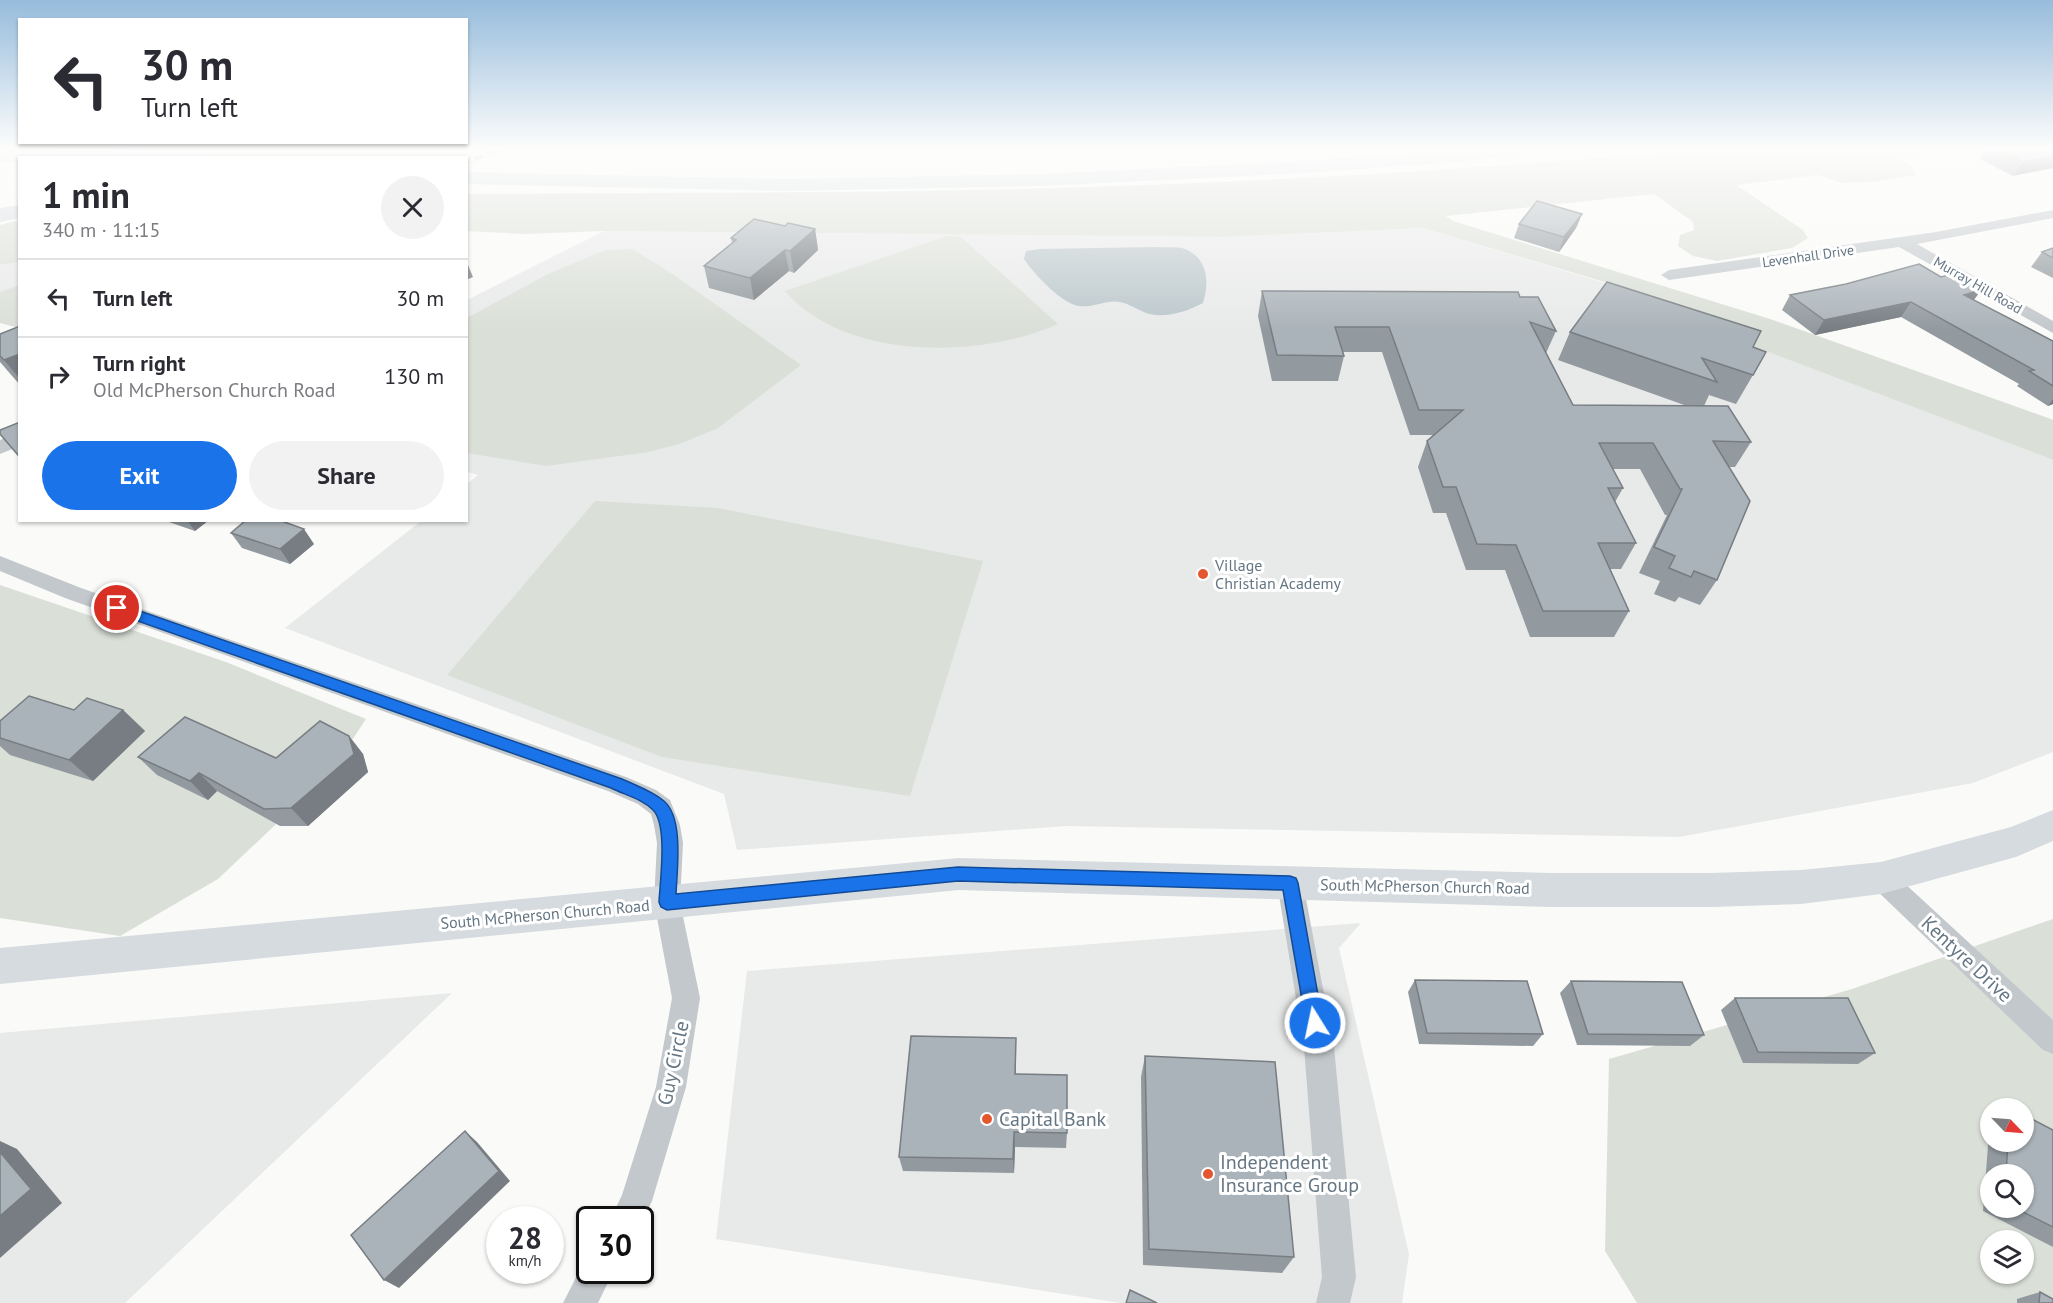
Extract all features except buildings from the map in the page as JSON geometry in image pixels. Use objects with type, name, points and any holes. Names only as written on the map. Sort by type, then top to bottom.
[{"type":"highway","points":[[0,215],[18,211]]},
{"type":"main road","name":"South McPherson Church Road","points":[[0,966],[958,874],[1541,889],[1712,891],[1801,887],[1881,878],[2016,841],[2053,825]]},
{"type":"street","name":"Levenhall Drive","points":[[1669,275],[1903,243],[2053,214]]},
{"type":"street","name":"Murray Hill Road","points":[[1903,243],[2053,328]]},
{"type":"street","points":[[0,448],[18,439]]},
{"type":"street","name":"Guy Circle","points":[[0,563],[73,593],[617,784],[647,797],[661,808],[668,825],[670,843],[667,902],[686,998],[670,1087],[633,1206]]},
{"type":"street","name":"Kentyre Drive","points":[[1881,878],[2053,1040]]},
{"type":"street","points":[[1290,883],[1319,1047],[1339,1277],[1333,1303]]},
{"type":"street","points":[[580,1303],[590,1284]]},
{"type":"shaded area","points":[[468,210],[1505,210],[1446,216],[1453,221],[1770,319],[2051,419],[2053,420],[2053,460],[1634,301],[1631,290],[1423,228],[1225,237],[604,231],[524,234],[468,231]]},
{"type":"shaded area","points":[[1676,210],[1773,210],[1803,230],[1808,238],[1792,248],[1717,261],[1693,256],[1678,246],[1680,235],[1694,230],[1693,222]]},
{"type":"shaded area","points":[[18,220],[18,262],[0,265],[0,225]]},
{"type":"shaded area","name":"Village Christian Academy","points":[[1423,228],[1631,291],[1634,301],[2053,460],[2053,752],[1973,783],[1679,837],[1066,826],[737,850],[724,794],[285,628],[420,522],[468,522],[468,483],[478,475],[468,472],[468,299],[604,231],[1225,237]]},
{"type":"shaded area","points":[[947,236],[961,237],[1058,324],[1026,336],[991,343],[953,347],[915,347],[877,341],[842,331],[811,314],[785,291]]},
{"type":"shaded area","points":[[1182,248],[1199,259],[1203,265],[1206,280],[1203,303],[1184,311],[1163,315],[1146,313],[1128,304],[1115,301],[1079,306],[1056,294],[1024,259],[1026,251],[1040,249]]},
{"type":"shaded area","points":[[632,249],[671,273],[801,365],[718,428],[682,443],[649,452],[546,466],[468,453],[468,317],[546,275],[605,250]]},
{"type":"shaded area","points":[[18,262],[18,285],[0,292],[0,265]]},
{"type":"shaded area","points":[[18,285],[18,328],[0,323],[0,292]]},
{"type":"shaded area","points":[[595,501],[718,508],[983,561],[910,796],[662,757],[447,675]]},
{"type":"shaded area","points":[[0,585],[226,662],[366,719],[331,772],[218,879],[120,936],[0,918]]},
{"type":"shaded area","points":[[2053,919],[2053,1303],[1637,1303],[1605,1251],[1609,1059],[1852,989]]},
{"type":"shaded area","points":[[1361,923],[1339,948],[1409,1254],[1402,1303],[1120,1303],[716,1239],[747,971]]},
{"type":"shaded area","points":[[452,993],[125,1303],[0,1303],[0,1033]]},
{"type":"place","name":"Village Christian Academy","points":[[1203,574]]},
{"type":"place","name":"Capital Bank","points":[[987,1119]]},
{"type":"place","name":"Independent Insurance Group","points":[[1208,1174]]},
{"type":"route","points":[[117,608],[617,784],[647,797],[661,808],[668,825],[670,843],[667,902],[958,874],[1290,883],[1315,1023]]}]
